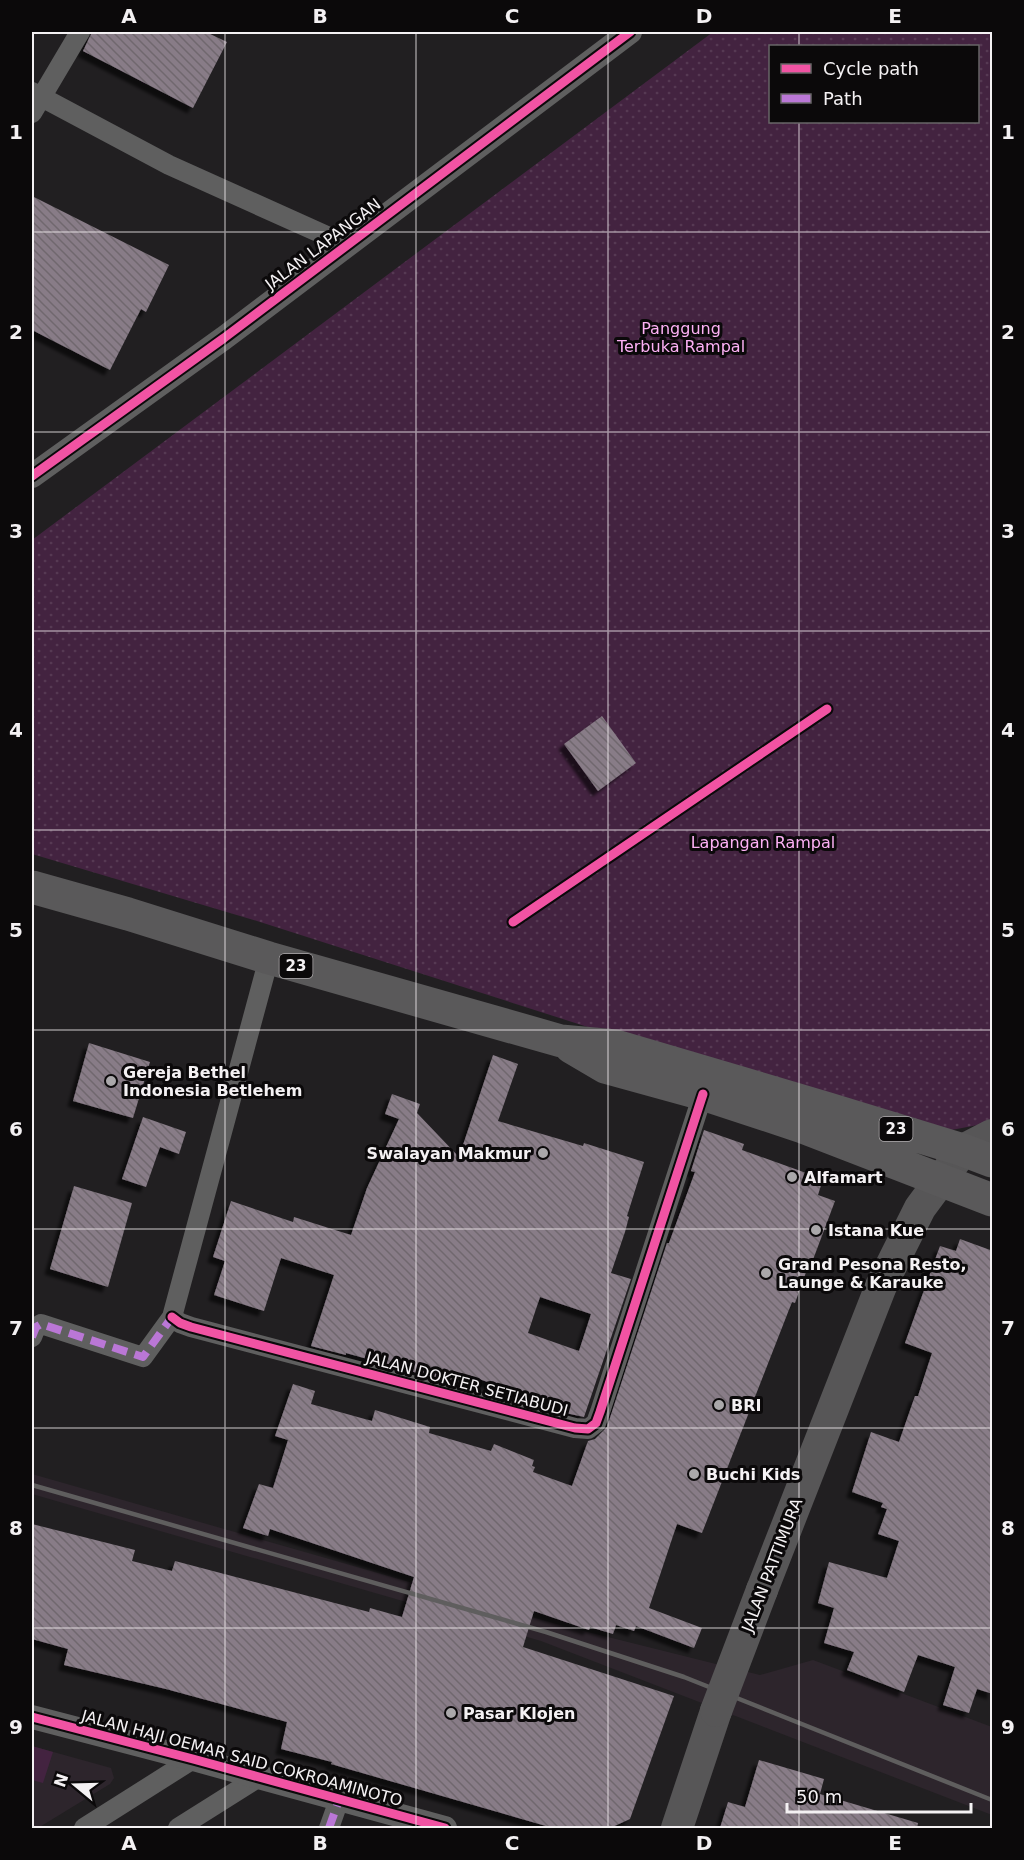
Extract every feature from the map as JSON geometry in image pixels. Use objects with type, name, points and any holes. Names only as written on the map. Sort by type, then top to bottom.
[{"type":"highway","name":"23","points":[[32,887],[269,958],[561,1041],[616,1046],[993,1161]]},
{"type":"highway","name":"23","points":[[561,1041],[604,1067],[703,1094],[803,1127],[993,1200]]},
{"type":"main road","points":[[963,1150],[993,1135]]},
{"type":"main road","name":"JALAN PATTIMURA","points":[[677,1828],[762,1590],[881,1286],[920,1208],[963,1150]]},
{"type":"street","points":[[80,32],[34,101],[347,245]]},
{"type":"street","name":"JALAN LAPANGAN","points":[[32,476],[224,338],[630,32]]},
{"type":"street","points":[[32,1337],[36,1327],[41,1324],[143,1357],[172,1317],[269,958]]},
{"type":"street","name":"JALAN DOKTER SETIABUDI","points":[[172,1317],[191,1327],[575,1428],[588,1429],[596,1423],[600,1412],[703,1094]]},
{"type":"street","name":"JALAN HAJI OEMAR SAID COKROAMINOTO","points":[[32,1717],[438,1827]]},
{"type":"street","points":[[84,1828],[193,1759]]},
{"type":"street","points":[[178,1828],[259,1777]]},
{"type":"street","points":[[329,1828],[339,1800]]},
{"type":"shaded area","points":[[32,1474],[560,1625],[760,1675],[813,1660],[992,1727],[992,1815],[541,1641],[32,1494]]},
{"type":"shaded area","points":[[32,1746],[111,1768],[114,1778],[110,1784],[38,1828],[32,1828]]},
{"type":"green space","name":"Panggung Terbuka Rampal","points":[[713,32],[992,32],[992,1120],[983,1124],[941,1132],[831,1105],[257,921],[32,854],[32,540]]},
{"type":"green space","points":[[32,1746],[53,1752],[43,1783],[32,1780]]},
{"type":"building","points":[[92,32],[206,32],[227,42],[193,108],[83,51]]},
{"type":"building","points":[[32,196],[169,265],[146,312],[141,309],[110,370],[32,330]]},
{"type":"building","points":[[602,716],[636,763],[598,791],[564,744]]},
{"type":"building","name":"Gereja Bethel Indonesia Betlehem","points":[[89,1043],[150,1062],[133,1118],[73,1101]]},
{"type":"building","points":[[493,1055],[518,1064],[498,1121],[583,1146],[584,1143],[644,1162],[611,1273],[631,1279],[584,1417],[561,1412],[563,1405],[468,1375],[464,1386],[346,1353],[346,1355],[311,1346],[334,1275],[281,1258],[264,1311],[214,1295],[225,1261],[213,1257],[231,1201],[293,1222],[294,1217],[351,1235],[367,1188],[399,1119],[385,1114],[392,1094],[420,1104],[417,1113],[459,1157]],"holes":[[[540,1297],[591,1314],[579,1351],[528,1333]]]},
{"type":"building","points":[[143,1117],[186,1132],[179,1154],[160,1147],[146,1187],[122,1179]]},
{"type":"building","points":[[704,1130],[744,1144],[742,1150],[823,1179],[818,1195],[835,1201],[795,1303],[792,1302],[702,1533],[677,1524],[649,1608],[702,1628],[694,1648],[636,1626],[634,1631],[616,1625],[613,1634],[590,1627],[589,1630],[534,1611],[523,1647],[674,1696],[630,1819],[610,1828],[553,1828],[281,1749],[287,1722],[166,1689],[64,1665],[68,1649],[32,1639],[32,1524],[135,1550],[132,1561],[172,1571],[175,1561],[369,1612],[370,1608],[402,1617],[414,1577],[270,1529],[268,1536],[243,1528],[259,1484],[273,1488],[288,1440],[275,1436],[293,1384],[315,1391],[311,1404],[372,1421],[375,1410],[430,1427],[429,1433],[491,1451],[494,1444],[534,1460],[533,1472],[572,1486],[588,1441],[595,1439],[607,1427],[667,1243],[669,1243],[695,1172],[691,1171]]},
{"type":"building","points":[[74,1186],[132,1203],[108,1287],[50,1269]]},
{"type":"building","points":[[960,1239],[993,1251],[993,1694],[977,1689],[969,1713],[943,1705],[955,1667],[918,1655],[904,1692],[847,1670],[854,1652],[824,1643],[834,1608],[818,1603],[829,1562],[887,1578],[899,1541],[878,1534],[887,1509],[881,1507],[883,1503],[852,1492],[871,1432],[899,1442],[915,1396],[918,1396],[932,1353],[905,1343],[940,1246],[956,1251]]},
{"type":"building","points":[[759,1760],[824,1779],[820,1794],[918,1823],[917,1828],[720,1828],[728,1802],[745,1807]]},
{"type":"railway","points":[[32,1485],[546,1632],[684,1677],[992,1800]]},
{"type":"marked path","points":[[32,1337],[36,1327],[41,1324],[143,1357],[172,1317]]},
{"type":"marked path","points":[[329,1828],[339,1800]]},
{"type":"cycle path","points":[[32,476],[224,338],[630,32]]},
{"type":"cycle path","points":[[513,922],[827,709]]},
{"type":"cycle path","points":[[172,1317],[191,1327],[575,1428],[588,1429],[596,1423],[600,1412],[703,1094]]},
{"type":"cycle path","points":[[32,1717],[445,1828]]},
{"type":"place","name":"Gereja Bethel Indonesia Betlehem","points":[[111,1081]]},
{"type":"place","name":"Swalayan Makmur","points":[[543,1153]]},
{"type":"place","name":"Alfamart","points":[[792,1177]]},
{"type":"place","name":"Istana Kue","points":[[816,1230]]},
{"type":"place","name":"Grand Pesona Resto, Launge & Karauke","points":[[766,1273]]},
{"type":"place","name":"BRI","points":[[719,1405]]},
{"type":"place","name":"Buchi Kids","points":[[694,1474]]},
{"type":"place","name":"Pasar Klojen","points":[[451,1713]]},
{"type":"park label","name":"Lapangan Rampal","points":[[763,842]]}]
